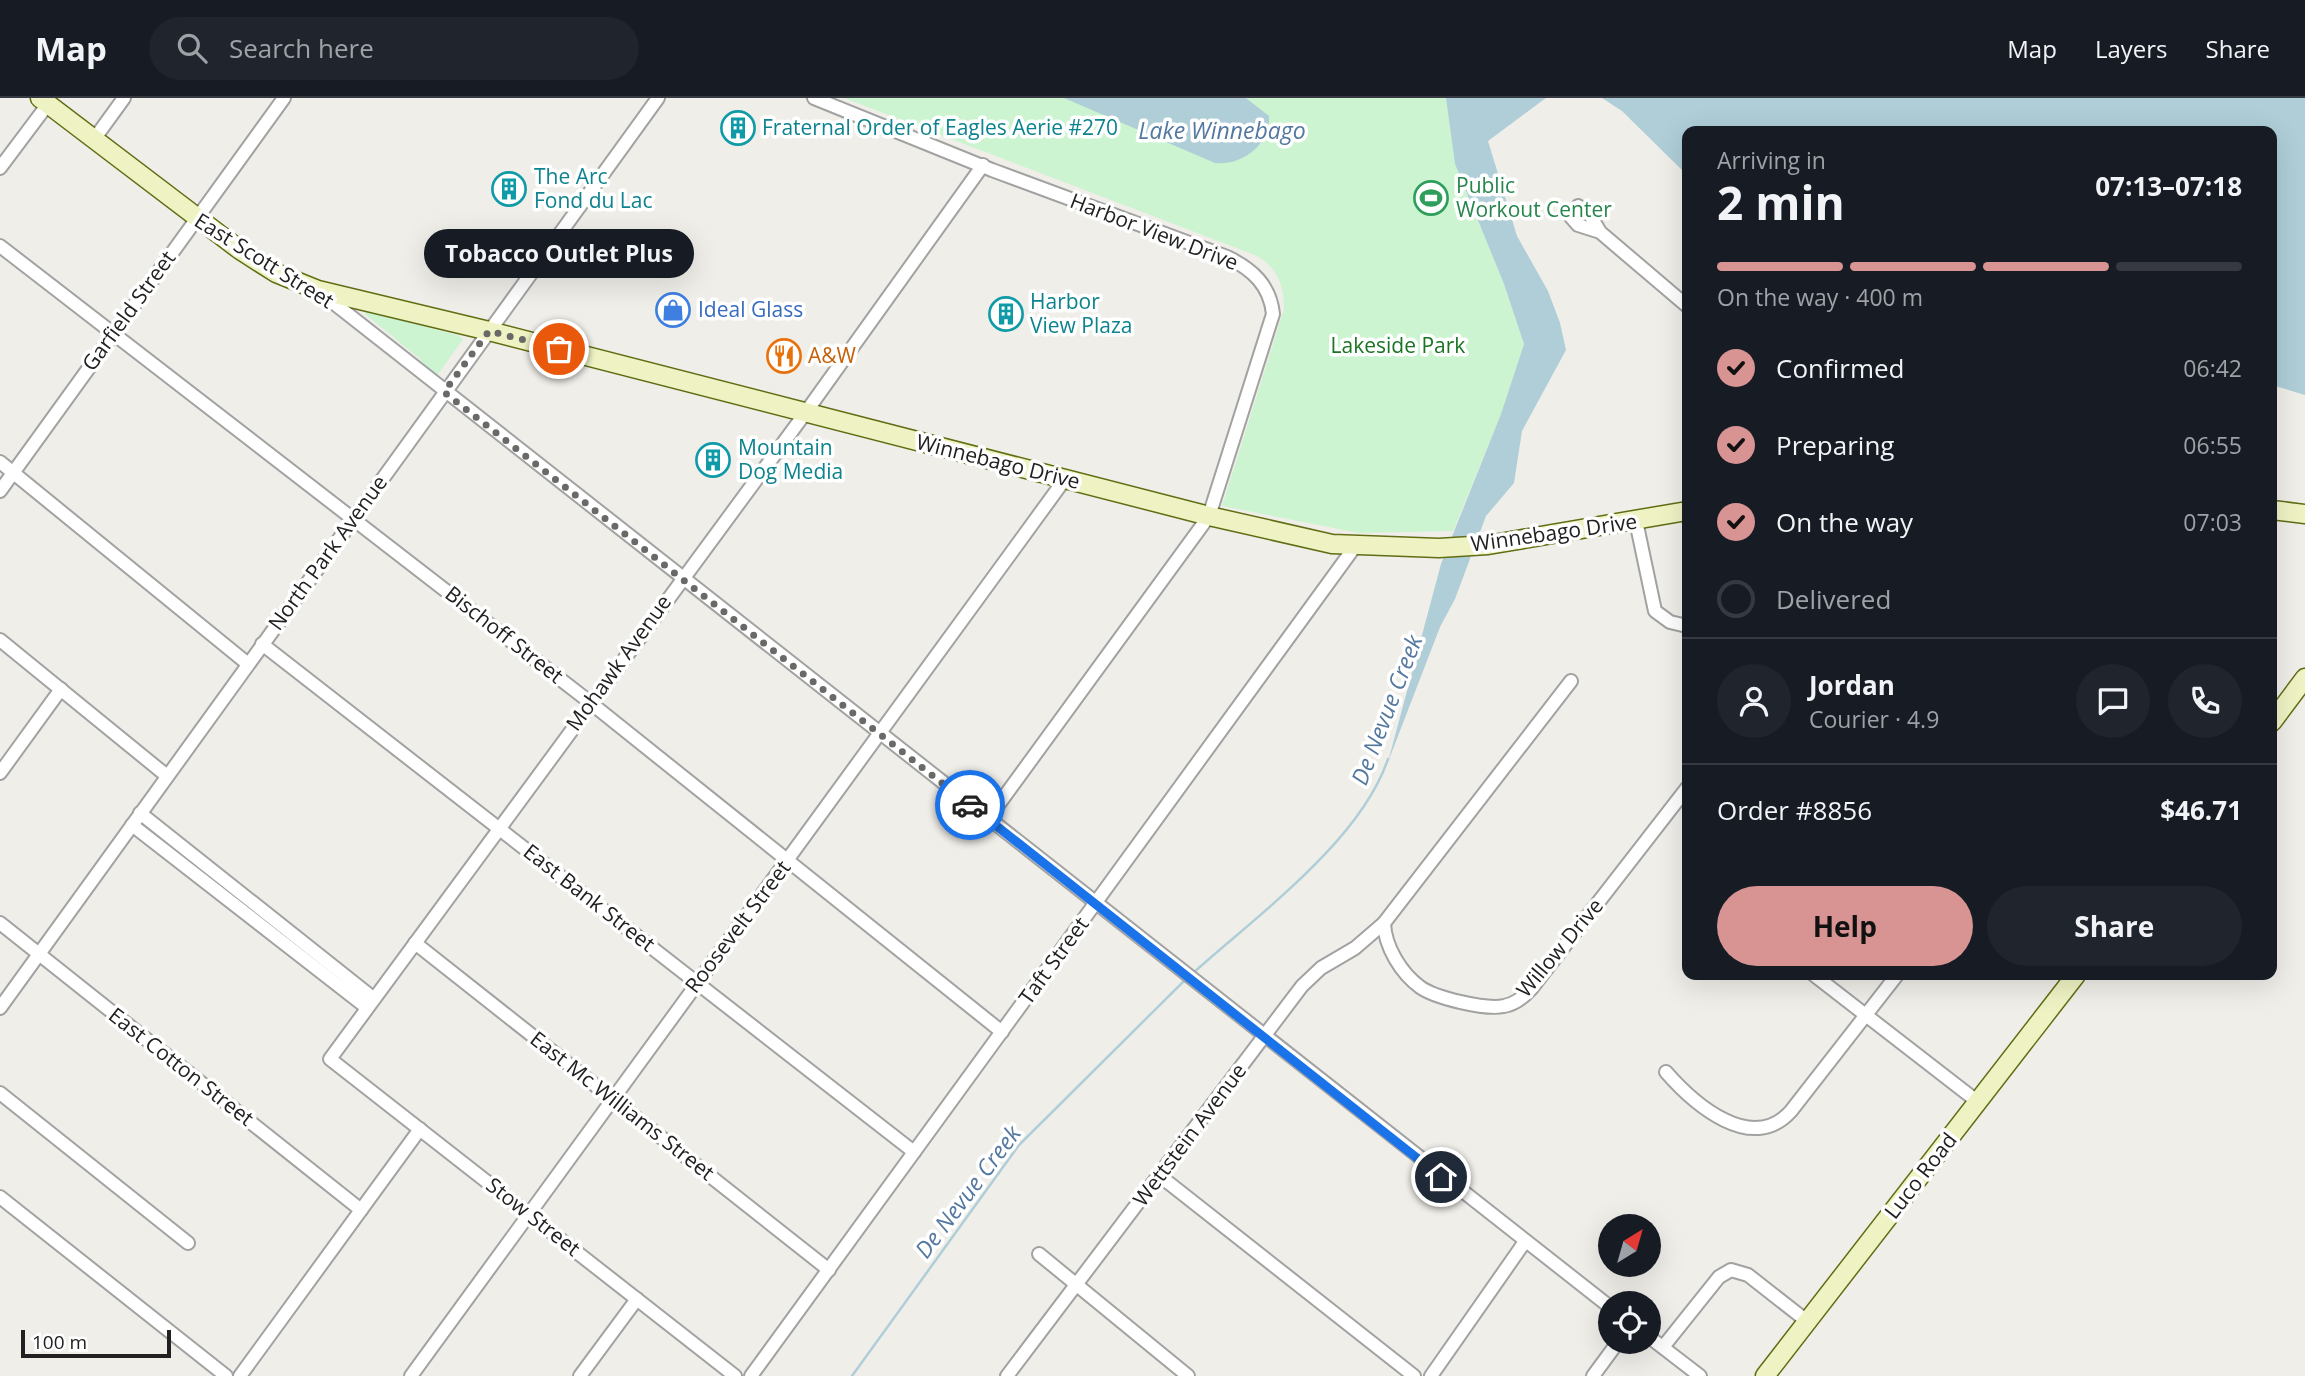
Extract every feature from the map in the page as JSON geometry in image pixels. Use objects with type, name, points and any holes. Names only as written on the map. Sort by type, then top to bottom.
[{"type":"main road","name":"East Scott Street","points":[[44,101],[196,218],[276,273],[317,290]]},
{"type":"main road","name":"Winnebago Drive","points":[[317,290],[489,331],[1209,516],[1332,544],[1439,548],[1488,545],[1682,512]]},
{"type":"main road","points":[[2277,511],[2305,514]]},
{"type":"main road","points":[[2277,715],[2305,678]]},
{"type":"main road","name":"Luco Road","points":[[1765,1376],[2072,980]]},
{"type":"street","points":[[95,138],[124,98]]},
{"type":"street","name":"Garfield Street","points":[[0,491],[284,98]]},
{"type":"street","name":"North Park Avenue","points":[[0,1008],[658,98]]},
{"type":"street","name":"Harbor View Drive","points":[[814,98],[1227,257],[1244,266],[1264,285],[1273,314],[1209,516],[988,819]]},
{"type":"street","points":[[0,168],[44,101]]},
{"type":"street","name":"Mohawk Avenue","points":[[330,1059],[369,1002],[806,412],[983,165]]},
{"type":"street","points":[[1600,232],[1682,302]]},
{"type":"street","name":"Bischoff Street","points":[[0,246],[115,331],[354,517],[1002,1032]]},
{"type":"street","name":"East Scott Street","points":[[317,290],[1524,1243],[1598,1298]]},
{"type":"street","points":[[0,462],[248,664]]},
{"type":"street","name":"Roosevelt Street","points":[[411,1376],[1065,479]]},
{"type":"street","points":[[1636,521],[1655,611],[1670,622],[1682,625]]},
{"type":"street","name":"Taft Street","points":[[751,1376],[1356,545]]},
{"type":"street","points":[[0,640],[167,776]]},
{"type":"street","name":"East Bank Street","points":[[262,644],[914,1152]]},
{"type":"street","name":"Wettstein Avenue","points":[[1007,1376],[1263,1037],[1313,975],[1355,948],[1384,923],[1571,681]]},
{"type":"street","points":[[0,774],[61,689]]},
{"type":"street","name":"Willow Drive","points":[[1384,923],[1385,938],[1390,949],[1413,980],[1426,991],[1489,1007],[1515,1003],[1531,989],[1682,794]]},
{"type":"street","points":[[139,813],[369,1002]]},
{"type":"street","points":[[132,825],[369,1002]]},
{"type":"street","name":"East Cotton Street","points":[[0,923],[361,1210]]},
{"type":"street","name":"East Mc Williams Street","points":[[415,943],[829,1270]]},
{"type":"street","points":[[1820,980],[1978,1102]]},
{"type":"street","points":[[1666,1072],[1688,1094],[1718,1116],[1748,1129],[1767,1127],[1788,1115],[1893,980]]},
{"type":"street","name":"Stow Street","points":[[330,1059],[735,1376]]},
{"type":"street","points":[[0,1093],[188,1243]]},
{"type":"street","points":[[240,1376],[420,1129]]},
{"type":"street","points":[[1160,1176],[1414,1376]]},
{"type":"street","points":[[0,1197],[226,1376]]},
{"type":"street","points":[[1431,1376],[1524,1243]]},
{"type":"street","points":[[1039,1254],[1075,1287],[1188,1376]]},
{"type":"street","points":[[1699,1376],[1663,1347],[1719,1277],[1731,1270],[1748,1275],[1808,1322]]},
{"type":"street","points":[[580,1376],[637,1299]]},
{"type":"street","points":[[1593,1376],[1609,1354]]},
{"type":"green space","name":"Lakeside Park","points":[[844,98],[1064,98],[1149,133],[1269,116],[1246,98],[1446,98],[1455,164],[1504,284],[1524,344],[1501,414],[1453,531],[1359,533],[1222,506],[1284,309],[1281,284],[1269,265],[1255,255]]},
{"type":"green space","points":[[366,311],[457,335],[463,339],[436,377],[419,358],[365,314]]},
{"type":"water","name":"Lake Winnebago","points":[[1064,98],[1246,98],[1269,116],[1268,126],[1265,136],[1253,151],[1235,161],[1215,163]]},
{"type":"water","points":[[1446,98],[1546,98],[1488,141],[1517,236],[1548,291],[1560,323],[1566,350],[1522,431],[1514,483],[1486,516],[1388,762],[1441,564],[1501,414],[1524,344],[1504,284],[1455,164]]},
{"type":"water","points":[[1602,98],[2305,98],[2305,395],[2277,387],[2277,126],[1682,126],[1682,170],[1622,111]]},
{"type":"waterway","name":"De Nevue Creek","points":[[1192,974],[1275,902],[1331,848],[1374,790],[1388,759]]},
{"type":"waterway","name":"De Nevue Creek","points":[[852,1376],[1019,1145],[1187,978]]},
{"type":"way so far","points":[[559,349],[489,331],[444,392],[970,805]]},
{"type":"place","name":"Fraternal Order of Eagles Aerie #270","points":[[738,128]]},
{"type":"place","name":"The Arc Fond du Lac","points":[[509,189]]},
{"type":"place","name":"Public Workout Center","points":[[1431,198]]},
{"type":"place","name":"Ideal Glass","points":[[673,310]]},
{"type":"place","name":"Harbor View Plaza","points":[[1006,314]]},
{"type":"place","name":"Tobacco Outlet Plus","points":[[559,349]]},
{"type":"place","name":"A&W","points":[[784,356]]},
{"type":"place","name":"Mountain Dog Media","points":[[713,460]]},
{"type":"route","points":[[970,805],[1441,1177]]}]
